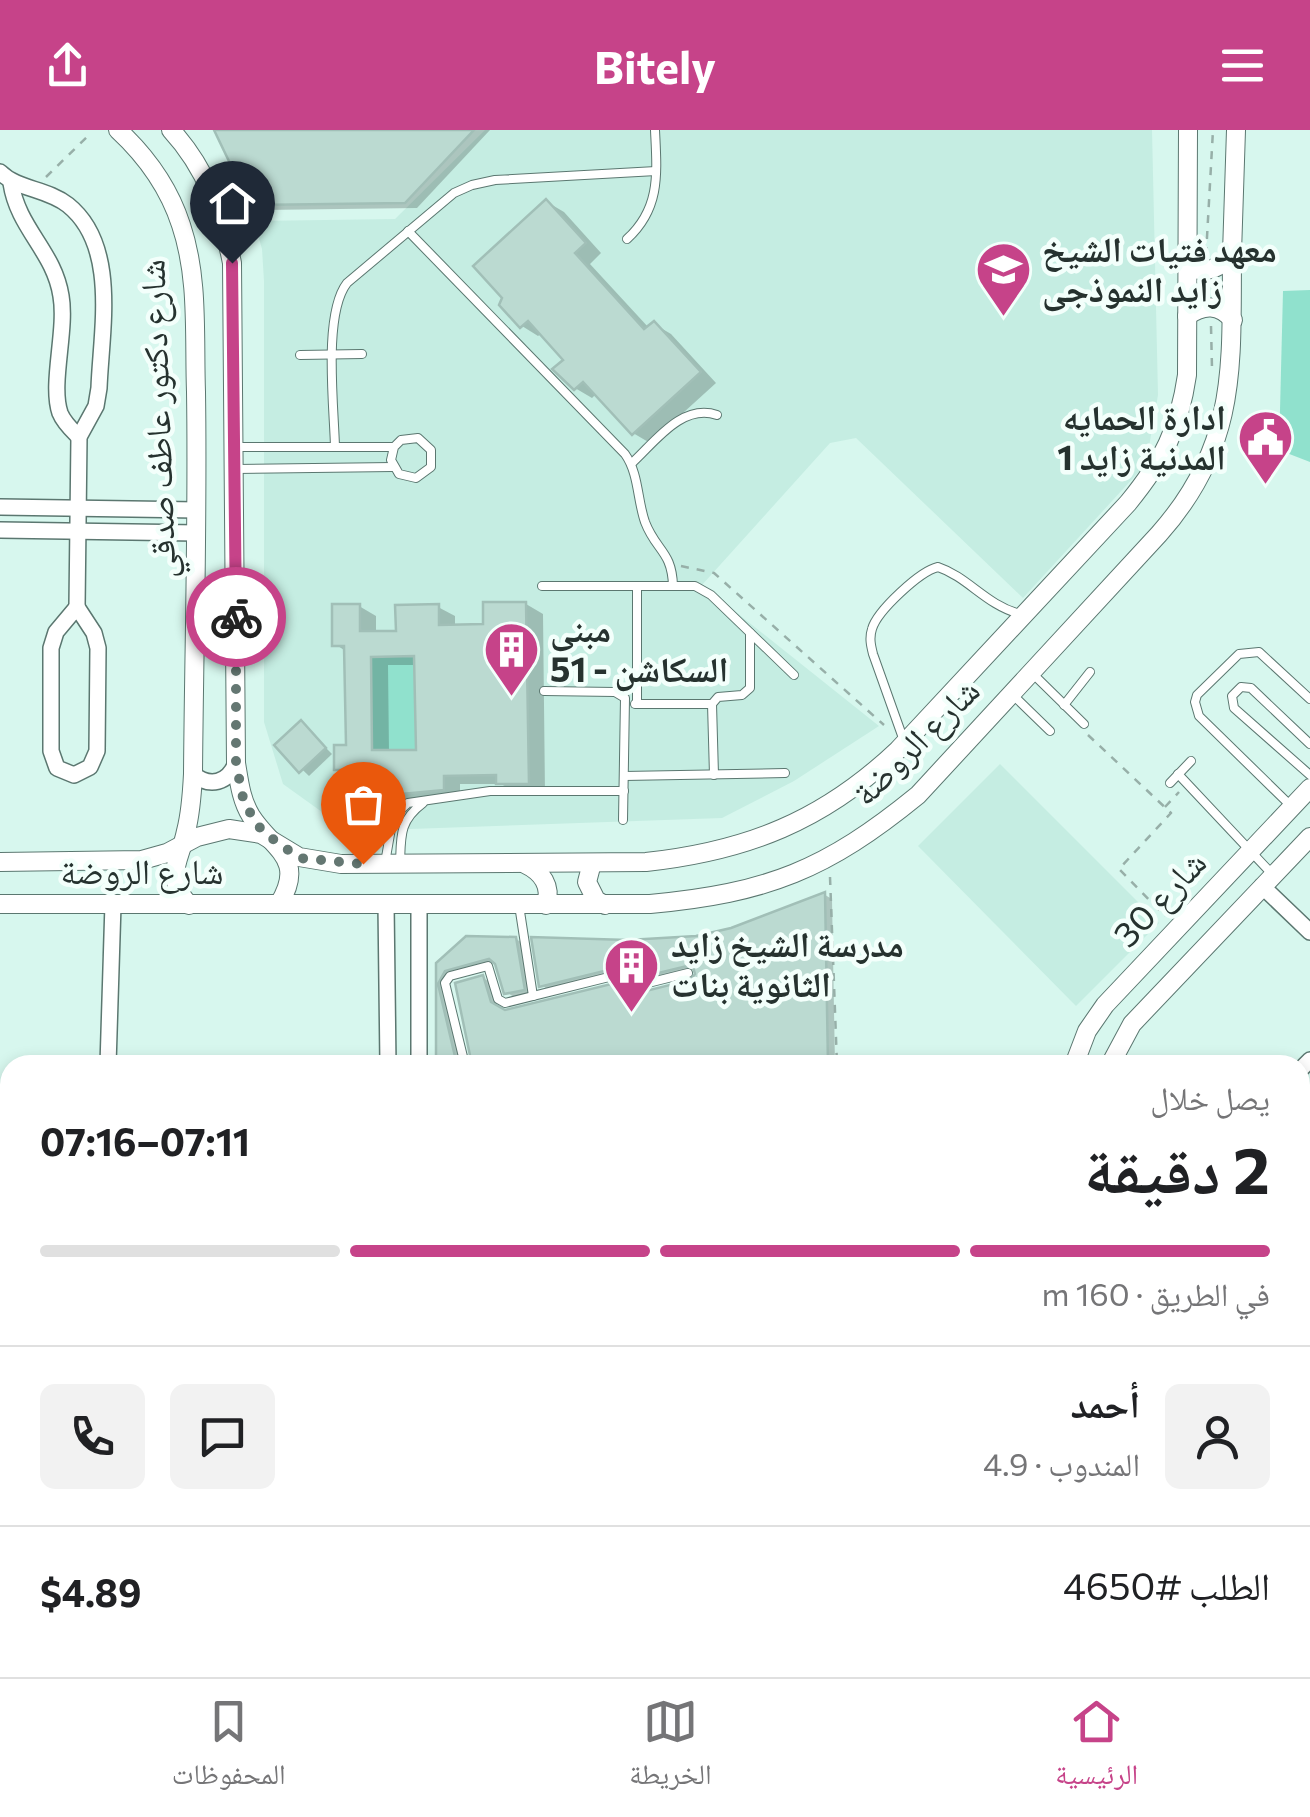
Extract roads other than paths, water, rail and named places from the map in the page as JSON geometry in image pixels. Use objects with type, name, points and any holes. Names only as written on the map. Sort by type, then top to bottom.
[{"type":"street","name":"شارع دكتور عاطف صدقي","points":[[118,130],[151,166],[168,193],[189,252],[193,283],[197,510],[193,774],[183,845]]},
{"type":"street","name":"شارع دكتور عاطف صدقي","points":[[171,130],[205,178],[226,234],[234,293],[236,763],[244,803],[252,818],[275,842]]},
{"type":"street","name":"شارع الروضة","points":[[0,862],[142,860],[212,831],[228,829],[260,834],[299,858],[313,860],[526,864],[693,857],[740,846],[827,807],[866,780],[904,743],[1158,467],[1182,408],[1187,375],[1188,130]]},
{"type":"street","name":"شارع الروضة","points":[[0,904],[605,905],[709,898],[766,885],[826,862],[872,833],[918,795],[1175,516],[1204,471],[1223,421],[1231,368],[1236,130]]},
{"type":"street","points":[[6,178],[36,187],[69,206],[84,221],[102,269],[99,388],[96,406],[79,437],[77,607],[56,632],[51,648],[50,751],[57,768],[74,774],[90,768],[96,750],[98,648],[87,619],[77,607]]},
{"type":"street","points":[[6,178],[20,217],[51,261],[58,279],[63,317],[59,411],[79,437]]},
{"type":"street","points":[[1188,267],[1207,271],[1217,268],[1232,254]]},
{"type":"street","points":[[1187,316],[1206,306],[1216,307],[1233,320]]},
{"type":"street","points":[[0,507],[197,510]]},
{"type":"street","points":[[0,530],[196,534]]},
{"type":"street","points":[[193,774],[200,780],[218,782],[227,778],[236,763]]},
{"type":"street","name":"شارع 30","points":[[1078,1055],[1105,1005],[1310,788]]},
{"type":"street","name":"شارع 30","points":[[1115,1055],[1132,1024],[1310,837]]},
{"type":"street","points":[[275,842],[288,865],[286,892],[279,904]]},
{"type":"street","points":[[183,845],[176,857],[175,883],[189,905]]},
{"type":"street","points":[[592,863],[586,882],[596,900],[605,905]]},
{"type":"street","points":[[526,864],[545,881],[546,905]]},
{"type":"street","points":[[1268,880],[1310,932]]},
{"type":"street","points":[[1212,892],[1236,914]]},
{"type":"street","points":[[108,1055],[112,904]]},
{"type":"street","points":[[386,904],[388,1055]]},
{"type":"street","points":[[419,904],[419,1055]]},
{"type":"lane","points":[[627,239],[642,226],[656,191],[655,130]]},
{"type":"lane","points":[[335,447],[333,320],[340,293],[408,232],[454,193],[472,184],[656,171]]},
{"type":"lane","points":[[408,232],[632,464],[647,526],[672,565],[673,586]]},
{"type":"lane","points":[[300,354],[362,354]]},
{"type":"lane","points":[[632,464],[676,421],[694,412],[717,415]]},
{"type":"lane","points":[[418,438],[431,450],[433,458],[425,474],[416,478],[399,474],[394,468],[394,447],[401,440],[418,438]]},
{"type":"lane","points":[[235,447],[394,447]]},
{"type":"lane","points":[[236,468],[394,468]]},
{"type":"lane","points":[[904,743],[870,644],[874,623],[918,576],[938,568],[948,570],[991,603],[1024,615]]},
{"type":"lane","points":[[542,586],[703,589],[794,675]]},
{"type":"lane","points":[[637,586],[637,704]]},
{"type":"lane","points":[[714,774],[712,704],[718,697],[742,695],[750,688],[750,633]]},
{"type":"lane","points":[[1292,808],[1199,716],[1195,702],[1197,695],[1247,651],[1259,652],[1310,699]]},
{"type":"lane","points":[[1031,672],[1084,724]]},
{"type":"lane","points":[[1064,705],[1090,672]]},
{"type":"lane","points":[[1310,744],[1250,688],[1236,690],[1231,700],[1234,708],[1310,775]]},
{"type":"lane","points":[[544,691],[615,692],[625,698],[623,820]]},
{"type":"lane","points":[[1012,693],[1050,731]]},
{"type":"lane","points":[[625,704],[712,704]]},
{"type":"lane","points":[[1286,754],[1302,736]]},
{"type":"lane","points":[[1170,783],[1191,761]]},
{"type":"lane","points":[[624,776],[785,773]]},
{"type":"lane","points":[[1178,774],[1250,851],[1268,880]]},
{"type":"lane","points":[[393,864],[392,817],[408,803],[490,791],[624,791]]},
{"type":"lane","points":[[393,864],[401,828],[411,812],[423,803]]},
{"type":"lane","points":[[518,904],[534,996]]},
{"type":"lane","points":[[463,1055],[445,983],[447,977],[488,966],[500,1002],[613,976],[628,988],[688,974]]},
{"type":"place","name":"معهد فتيات الشيخ زايد النموذجى","points":[[1003,319]]},
{"type":"place","name":"ادارة الحمايه المدنية زايد 1","points":[[1265,487]]},
{"type":"place","name":"مبنى السكاشن - 51","points":[[511,699]]},
{"type":"place","name":"مدرسة الشيخ زايد الثانوية بنات","points":[[632,1014]]}]
